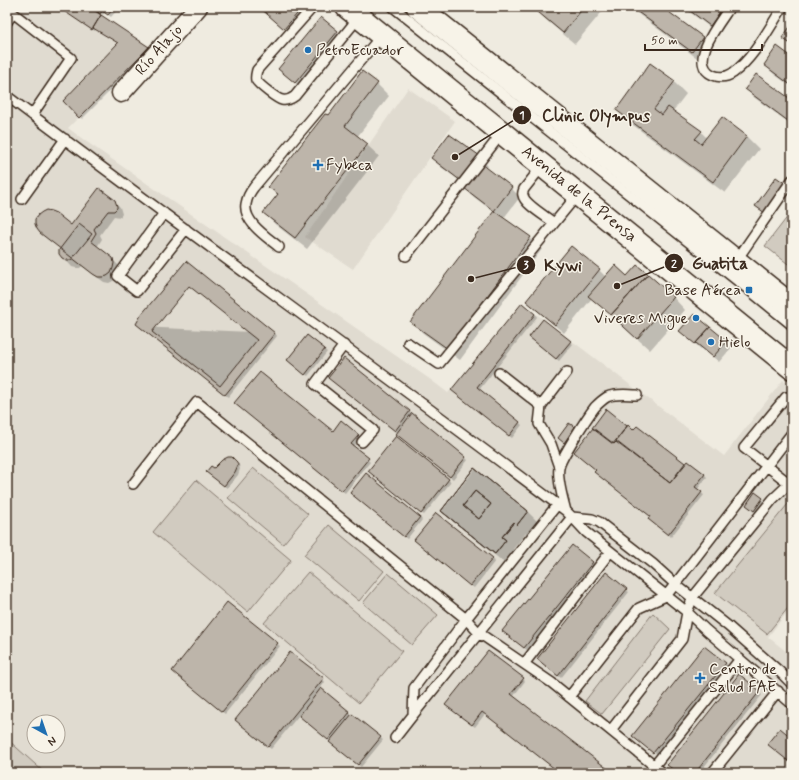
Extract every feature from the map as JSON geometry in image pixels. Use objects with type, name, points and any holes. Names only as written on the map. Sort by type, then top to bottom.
[{"type":"main road","points":[[418,7],[792,306]]},
{"type":"main road","name":"Avenida de la Prensa","points":[[353,12],[792,368]]},
{"type":"street","name":"Río Alajo","points":[[121,93],[198,7]]},
{"type":"lane","points":[[312,7],[256,70],[255,75],[259,83],[279,99],[284,101],[295,96],[353,12]]},
{"type":"lane","points":[[393,7],[792,325]]},
{"type":"lane","points":[[730,7],[705,47],[703,56],[704,64],[707,72],[714,76],[724,77],[732,73],[742,64],[754,52],[783,7]]},
{"type":"lane","points":[[7,22],[13,13],[71,58],[32,115]]},
{"type":"lane","points":[[279,247],[250,220],[246,205],[249,195],[254,187],[382,35]]},
{"type":"lane","points":[[7,96],[569,514],[586,532],[687,612],[792,704]]},
{"type":"lane","points":[[406,256],[502,133]]},
{"type":"lane","points":[[22,199],[65,139]]},
{"type":"lane","points":[[543,165],[524,189],[523,197],[528,203],[554,223]]},
{"type":"lane","points":[[736,261],[792,180]]},
{"type":"lane","points":[[408,343],[439,364],[578,194]]},
{"type":"lane","points":[[164,213],[118,276],[137,291],[186,229]]},
{"type":"lane","points":[[344,346],[315,384],[373,430],[362,442]]},
{"type":"lane","points":[[567,372],[541,406],[539,424],[551,444],[559,467],[559,475],[569,514]]},
{"type":"lane","points":[[499,373],[541,406]]},
{"type":"lane","points":[[559,467],[565,454],[588,417],[602,400],[608,396],[614,395],[638,395]]},
{"type":"lane","points":[[611,730],[682,639],[687,612],[693,598],[773,499],[791,482],[744,448],[786,397]]},
{"type":"lane","points":[[133,484],[197,402],[466,619],[479,633],[552,683],[663,773]]},
{"type":"lane","points":[[569,697],[638,608],[666,596],[792,433]]},
{"type":"lane","points":[[413,715],[414,688],[466,619],[557,505]]},
{"type":"lane","points":[[569,514],[599,522],[653,564],[675,584],[746,641],[792,684]]},
{"type":"lane","points":[[396,738],[479,633],[569,514]]},
{"type":"lane","points":[[524,664],[610,552]]},
{"type":"lane","points":[[654,766],[740,659]]},
{"type":"lane","points":[[712,773],[778,691]]},
{"type":"shaded area","points":[[7,7],[89,7],[149,47],[68,128],[448,393],[522,303],[724,456],[783,380],[792,388],[792,606],[768,637],[792,656],[792,773],[45,773],[7,739]]},
{"type":"shaded area","points":[[408,88],[455,121],[353,269],[305,237]]},
{"type":"shaded area","points":[[792,211],[792,267],[765,246]]},
{"type":"shaded area","points":[[253,468],[308,514],[283,544],[228,498]]},
{"type":"shaded area","points":[[196,480],[291,560],[248,612],[153,532]]},
{"type":"shaded area","points":[[792,499],[792,603],[767,634],[715,593]]},
{"type":"shaded area","points":[[329,525],[384,571],[359,601],[304,555]]},
{"type":"shaded area","points":[[308,572],[402,651],[359,703],[264,623]]},
{"type":"shaded area","points":[[388,573],[438,615],[412,645],[363,603]]},
{"type":"shaded area","points":[[653,613],[670,629],[602,714],[585,701]]},
{"type":"shaded area","points":[[7,739],[45,773],[7,773]]},
{"type":"building","points":[[58,7],[89,7],[101,15],[92,30]]},
{"type":"building","points":[[93,7],[115,7],[108,15],[102,11],[100,14]]},
{"type":"building","points":[[259,7],[303,7],[284,29]]},
{"type":"building","points":[[532,7],[584,7],[563,33]]},
{"type":"building","points":[[631,7],[662,7],[703,37],[692,52]]},
{"type":"building","points":[[685,7],[720,7],[722,9],[710,26]]},
{"type":"building","points":[[101,15],[149,47],[79,118],[63,101],[118,43],[93,28]]},
{"type":"building","name":"PetroEcuador","points":[[321,17],[338,31],[295,83],[278,69]]},
{"type":"building","points":[[792,24],[792,45],[782,38]]},
{"type":"building","points":[[777,46],[792,57],[792,86],[764,65]]},
{"type":"building","points":[[650,63],[675,81],[654,109],[662,115],[668,107],[702,131],[695,139],[701,144],[722,117],[747,136],[713,182],[616,110]]},
{"type":"building","name":"Fybeca","points":[[362,71],[378,83],[345,126],[368,144],[295,238],[263,213],[278,194],[268,187],[325,114],[329,115]]},
{"type":"building","points":[[756,74],[792,100],[792,124],[745,89]]},
{"type":"building","points":[[449,134],[480,156],[461,181],[431,158]]},
{"type":"building","points":[[482,164],[512,187],[494,211],[464,188]]},
{"type":"building","points":[[776,177],[786,184],[765,213],[755,206]]},
{"type":"building","points":[[99,188],[115,200],[117,206],[114,211],[108,211],[94,229],[96,233],[91,241],[113,258],[114,263],[111,273],[103,277],[98,277],[93,274],[40,233],[35,224],[35,219],[38,215],[46,210],[56,213],[71,225]]},
{"type":"building","points":[[494,211],[531,237],[448,349],[410,322]]},
{"type":"building","points":[[79,224],[92,234],[71,260],[66,260],[59,254],[59,250]]},
{"type":"building","points":[[571,246],[600,269],[555,325],[526,301]]},
{"type":"building","points":[[186,261],[275,333],[225,395],[136,324],[141,315]]},
{"type":"building","points":[[615,265],[627,276],[637,265],[648,274],[611,315],[588,296]]},
{"type":"building","points":[[648,274],[674,297],[637,339],[611,315]]},
{"type":"building","points":[[189,286],[257,340],[220,386],[152,332]]},
{"type":"building","points":[[522,303],[535,314],[477,387],[520,422],[509,436],[451,390]]},
{"type":"building","points":[[694,314],[710,327],[695,344],[679,331]]},
{"type":"building","points":[[543,319],[571,341],[556,359],[529,337]]},
{"type":"building","name":"Hielo","points":[[710,327],[727,341],[713,357],[696,343]]},
{"type":"building","points":[[307,335],[325,349],[305,375],[287,360]]},
{"type":"building","points":[[344,358],[410,411],[395,431],[328,378]]},
{"type":"building","points":[[260,372],[333,431],[341,420],[359,435],[351,444],[369,458],[342,491],[234,403]]},
{"type":"building","points":[[606,409],[627,426],[613,444],[592,428]]},
{"type":"building","points":[[412,413],[466,457],[450,477],[396,434]]},
{"type":"building","points":[[569,423],[575,427],[564,443],[558,438]]},
{"type":"building","points":[[628,425],[633,430],[637,426],[685,463],[670,483],[616,441]]},
{"type":"building","points":[[593,428],[614,444],[616,442],[670,483],[688,461],[705,474],[695,487],[702,492],[668,535],[648,519],[650,516],[594,472],[596,470],[574,452]]},
{"type":"building","points":[[396,436],[449,479],[421,514],[368,471]]},
{"type":"building","points":[[232,457],[238,465],[235,472],[224,486],[206,472],[211,466],[214,468],[222,460]]},
{"type":"building","points":[[474,468],[528,511],[517,525],[514,522],[502,537],[506,540],[495,554],[441,511]],"holes":[[[475,491],[491,504],[479,519],[463,506]]]},
{"type":"building","points":[[474,468],[528,511],[517,525],[514,522],[502,537],[506,540],[495,554],[441,511]]},
{"type":"building","points":[[366,473],[420,517],[404,537],[350,493]]},
{"type":"building","points":[[475,491],[491,504],[479,519],[463,506]]},
{"type":"building","points":[[755,492],[763,498],[754,511],[746,505]]},
{"type":"building","points":[[436,513],[493,558],[470,586],[414,540]]},
{"type":"building","points":[[572,545],[593,562],[524,648],[502,631]]},
{"type":"building","points":[[606,572],[627,589],[558,676],[537,659]]},
{"type":"building","points":[[227,602],[278,643],[222,712],[172,671]]},
{"type":"building","points":[[704,646],[726,663],[653,753],[632,736]]},
{"type":"building","points":[[488,651],[524,678],[511,694],[613,773],[560,773],[482,712],[472,725],[445,705]]},
{"type":"building","points":[[290,652],[324,678],[268,747],[235,720]]},
{"type":"building","points":[[739,674],[760,691],[695,773],[678,773],[667,765]]},
{"type":"building","points":[[321,688],[350,712],[328,740],[299,716]]},
{"type":"building","points":[[352,714],[381,737],[358,765],[329,742]]},
{"type":"building","points":[[780,728],[792,738],[792,764],[767,744]]},
{"type":"place","name":"PetroEcuador","points":[[308,50]]},
{"type":"place","name":"Clinic Olympus","points":[[455,157]]},
{"type":"place","name":"Fybeca","points":[[318,165]]},
{"type":"place","name":"Kywi","points":[[471,279]]},
{"type":"place","name":"Guatita","points":[[617,286]]},
{"type":"place","name":"Base Aérea","points":[[749,290]]},
{"type":"place","name":"Viveres Migue","points":[[696,318]]},
{"type":"place","name":"Hielo","points":[[711,342]]},
{"type":"place","name":"Centro de Salud FAE","points":[[700,678]]}]
